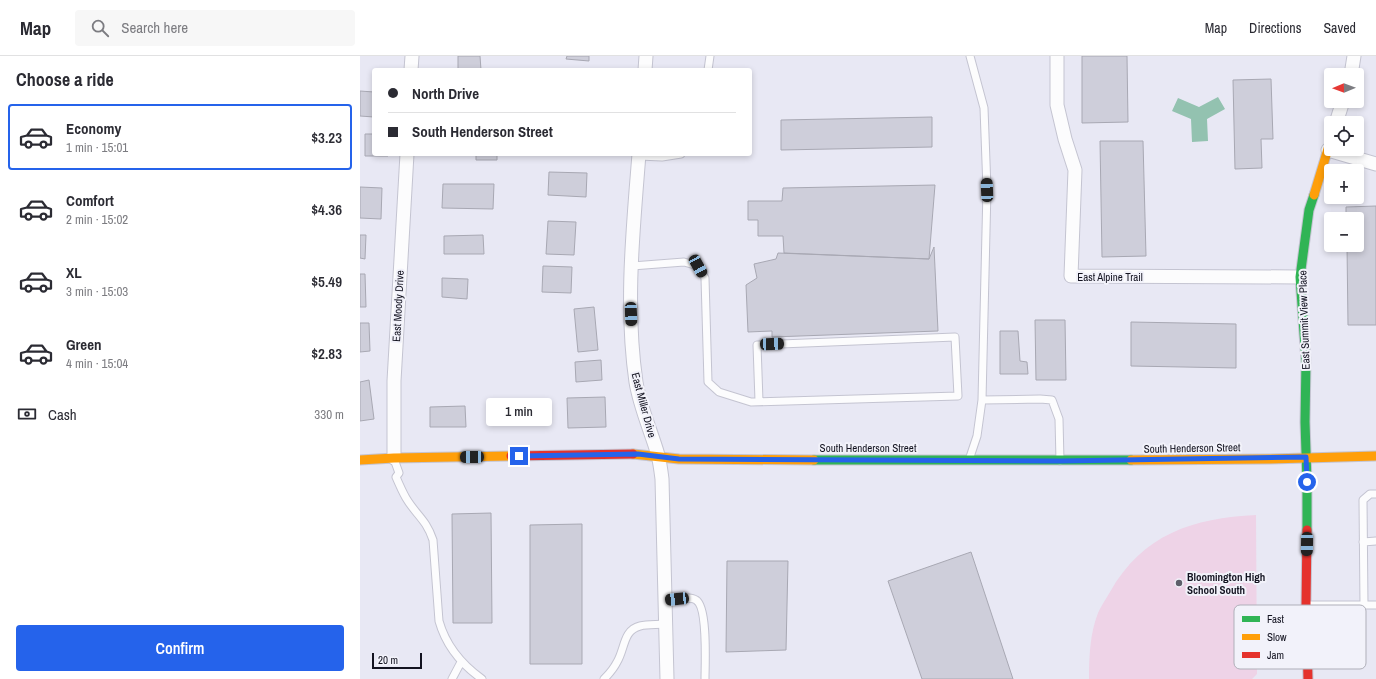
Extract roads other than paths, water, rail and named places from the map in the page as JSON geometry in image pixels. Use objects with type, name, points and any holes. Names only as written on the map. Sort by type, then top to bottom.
[{"type":"street","points":[[411,68],[412,56]]},
{"type":"street","points":[[645,68],[646,56]]},
{"type":"street","name":"East Alpine Trail","points":[[1057,56],[1058,105],[1065,139],[1075,170],[1072,276],[1300,277]]},
{"type":"street","points":[[1352,68],[1354,56]]},
{"type":"street","name":"East Moody Drive","points":[[394,458],[394,380],[407,156]]},
{"type":"street","name":"East Miller Drive","points":[[639,156],[630,301],[632,342],[636,385],[648,427],[659,456],[662,479],[667,679]]},
{"type":"street","name":"East Summit View Place","points":[[1306,605],[1306,361],[1300,277],[1309,210],[1326,156]]},
{"type":"street","points":[[1356,156],[1376,164]]},
{"type":"street","name":"South Henderson Street","points":[[360,460],[394,458],[638,454],[679,459],[1060,461],[1376,456]]},
{"type":"street","name":"East Summit View Place","points":[[1308,669],[1308,679]]},
{"type":"lane","points":[[708,68],[710,56]]},
{"type":"lane","points":[[969,460],[978,436],[982,400],[987,190],[984,108],[970,56]]},
{"type":"lane","points":[[650,156],[668,156]]},
{"type":"lane","points":[[632,266],[684,262],[698,266],[705,278],[708,382],[719,392],[751,402],[958,396],[955,337],[757,345],[759,401]]},
{"type":"lane","points":[[982,400],[1052,400],[1059,420],[1060,461]]},
{"type":"lane","points":[[394,458],[399,472],[396,477],[406,498],[430,530],[433,540],[439,621],[442,631],[449,646],[461,662],[482,679]]},
{"type":"lane","points":[[1364,605],[1363,500],[1370,494],[1376,494]]},
{"type":"lane","points":[[1363,542],[1376,541]]},
{"type":"lane","points":[[665,600],[689,598],[696,600],[700,605],[704,618],[705,679]]},
{"type":"lane","points":[[1306,605],[1376,605]]},
{"type":"lane","points":[[604,679],[618,661],[627,635],[632,629],[640,626],[666,624]]},
{"type":"lane","points":[[452,679],[461,662]]},
{"type":"place","name":"Bloomington High School South","points":[[1179,583]]}]
